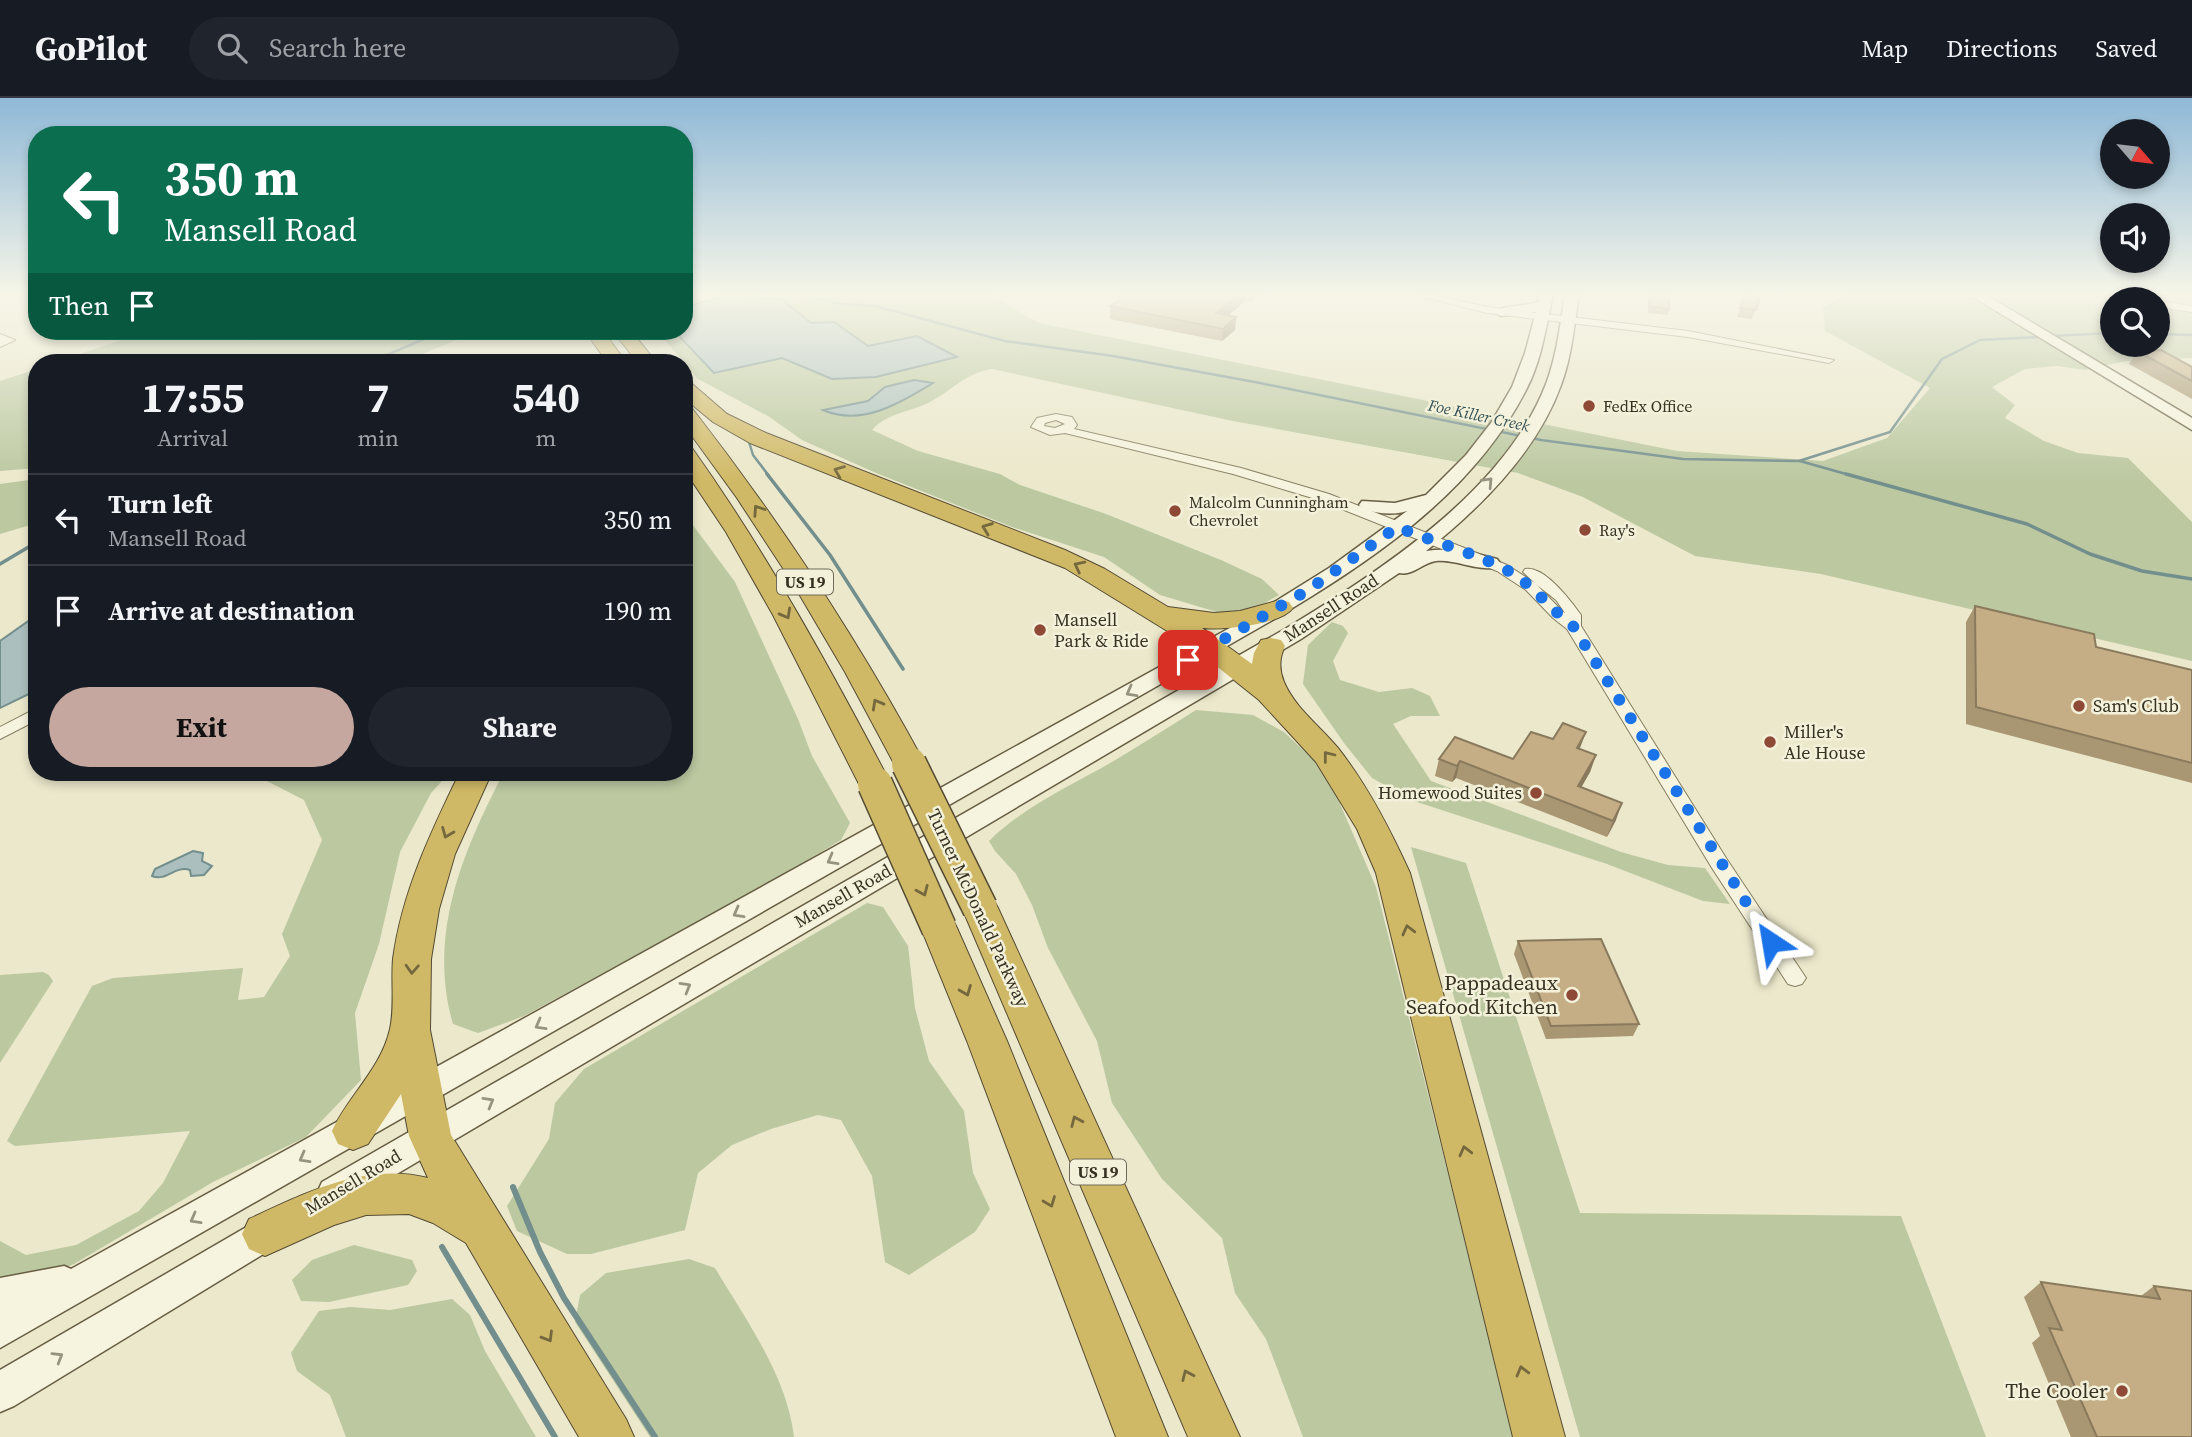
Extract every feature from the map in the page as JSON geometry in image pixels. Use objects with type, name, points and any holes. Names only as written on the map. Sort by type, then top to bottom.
[{"type":"highway","points":[[693,395],[720,418],[758,438],[1051,553],[1107,581],[1212,646],[1283,704],[1317,741],[1351,788],[1380,841],[1393,873],[1539,1437]]},
{"type":"highway","name":"Turner McDonald Parkway","points":[[693,423],[751,499],[788,554],[858,670],[909,764],[980,908],[1214,1437]]},
{"type":"highway","name":"US 19","points":[[693,466],[774,592],[875,784],[992,1054],[1142,1437]]},
{"type":"highway","points":[[1148,606],[1190,619],[1218,622],[1242,620],[1280,608]]},
{"type":"highway","points":[[1271,646],[1267,653],[1266,670],[1283,704]]},
{"type":"highway","points":[[472,781],[447,833],[421,909],[412,959],[410,1030],[430,1136],[441,1160],[608,1437]]},
{"type":"highway","points":[[353,1131],[391,1077],[410,1030]]},
{"type":"highway","points":[[265,1234],[335,1202],[386,1192],[418,1195],[432,1200],[482,1228]]},
{"type":"main road","name":"Mansell Road","points":[[0,1329],[1280,608],[1348,564],[1437,493],[1479,448],[1507,411],[1531,357]]},
{"type":"main road","name":"Mansell Road","points":[[0,1392],[430,1136],[1238,666],[1361,590],[1468,503],[1511,456],[1548,397],[1561,357]]},
{"type":"main road","points":[[2088,357],[2192,425]]},
{"type":"main road","points":[[2091,357],[2188,410]]},
{"type":"main road","points":[[1368,505],[1384,509],[1406,507],[1437,493]]},
{"type":"main road","points":[[1468,503],[1451,524],[1452,530],[1491,559]]},
{"type":"main road","points":[[1361,590],[1384,583],[1423,556],[1448,555],[1491,559]]},
{"type":"main road","points":[[989,811],[1043,763],[1049,755],[1045,740]]},
{"type":"main road","points":[[0,1296],[92,1277]]},
{"type":"street","points":[[1815,357],[1829,360]]},
{"type":"street","points":[[1400,524],[1368,505],[1297,479],[1068,428],[1289,485],[1491,559],[1537,584],[1558,615],[1573,626],[1719,863],[1795,978]]},
{"type":"street","points":[[0,727],[28,715]]},
{"type":"street","points":[[0,734],[28,717]]},
{"type":"green space","points":[[693,357],[700,357],[715,373],[782,358],[832,379],[875,357],[1211,357],[1677,451],[1823,461],[1887,438],[1930,388],[1874,357],[2192,357],[2126,361],[2085,370],[2057,366],[2025,369],[1992,387],[2015,405],[2005,418],[2044,441],[2078,453],[2128,458],[2192,522],[2192,661],[1821,574],[1695,556],[1583,497],[1518,473],[1233,421],[992,369],[959,382],[930,402],[892,416],[872,430],[918,451],[1000,474],[1020,485],[1106,514],[1221,560],[1262,579],[1279,595],[1245,614],[1227,615],[1160,595],[1104,557],[1012,527],[876,473],[802,440],[768,416],[698,379],[693,373]]},
{"type":"green space","points":[[28,372],[28,469],[0,471],[0,381]]},
{"type":"green space","points":[[28,480],[28,526],[0,534],[0,484]]},
{"type":"green space","points":[[693,525],[735,582],[798,719],[812,756],[850,823],[841,840],[769,883],[524,1016],[478,1033],[453,1024],[446,991],[444,958],[453,894],[475,832],[500,781],[693,781]]},
{"type":"green space","points":[[1332,622],[1343,626],[1348,633],[1333,661],[1340,680],[1379,692],[1412,688],[1430,696],[1440,716],[1411,716],[1393,724],[1431,781],[1621,852],[1668,865],[1705,868],[1730,904],[1703,901],[1607,864],[1414,801],[1372,778],[1303,684],[1308,645]]},
{"type":"green space","points":[[1196,710],[1253,715],[1284,732],[1314,760],[1334,790],[1376,887],[1514,1437],[1303,1437],[1266,1339],[1235,1293],[1222,1238],[1162,1179],[1112,1103],[1097,1041],[1048,948],[1032,905],[1016,874],[989,841],[1019,816]]},
{"type":"green space","points":[[267,781],[442,781],[431,793],[400,852],[379,944],[355,1013],[361,1080],[306,1137],[213,1182],[74,1264],[38,1279],[0,1281],[0,1241],[26,1255],[76,1245],[139,1211],[163,1183],[190,1131],[15,1146],[7,1141],[92,986],[113,978],[243,968],[238,1000],[264,997],[290,956],[282,934],[322,840],[304,800]]},
{"type":"green space","points":[[1411,847],[1466,863],[1580,1213],[1901,1216],[1986,1437],[1580,1437]]},
{"type":"green space","points":[[867,903],[883,907],[908,946],[915,1008],[929,1061],[964,1111],[973,1173],[990,1209],[975,1232],[909,1275],[885,1262],[872,1176],[841,1120],[818,1115],[771,1129],[732,1145],[698,1173],[685,1230],[591,1254],[567,1254],[517,1231],[507,1206],[549,1139],[555,1103],[584,1069]]},
{"type":"green space","points":[[43,972],[53,981],[0,1063],[0,975]]},
{"type":"green space","points":[[354,1245],[412,1260],[417,1271],[408,1285],[329,1302],[301,1301],[292,1280],[312,1260]]},
{"type":"green space","points":[[689,1259],[715,1268],[752,1328],[783,1392],[794,1437],[650,1437],[575,1322],[580,1295],[606,1273]]},
{"type":"green space","points":[[452,1299],[470,1315],[485,1351],[536,1437],[346,1437],[330,1395],[297,1371],[291,1353],[319,1311],[350,1307],[390,1310]]},
{"type":"shaded area","points":[[699,357],[955,357],[876,377],[832,379],[782,358],[714,373]]},
{"type":"shaded area","points":[[914,380],[933,383],[894,405],[866,414],[838,415],[823,410],[868,401],[885,387]]},
{"type":"shaded area","points":[[28,621],[28,694],[0,708],[0,641]]},
{"type":"shaded area","points":[[193,851],[203,853],[202,861],[212,866],[204,875],[191,876],[190,870],[185,869],[162,877],[152,876],[155,869]]},
{"type":"building","points":[[2149,357],[2175,357],[2192,367],[2192,381]]},
{"type":"building","name":"Sam's Club","points":[[1975,606],[2094,634],[2096,647],[2192,670],[2192,763],[1976,707]]},
{"type":"building","points":[[1563,723],[1586,732],[1577,748],[1596,755],[1578,786],[1622,803],[1613,821],[1460,761],[1457,766],[1439,759],[1455,737],[1513,759],[1531,732],[1553,739]]},
{"type":"building","name":"Pappadeaux Seafood Kitchen","points":[[1601,939],[1639,1024],[1551,1026],[1518,941]]},
{"type":"building","name":"The Cooler","points":[[2041,1282],[2160,1299],[2154,1286],[2192,1291],[2192,1437],[2097,1437],[2049,1328],[2062,1330]]},
{"type":"waterway","name":"Foe Killer Creek","points":[[1121,357],[1541,440],[1683,459],[1799,461],[1890,432],[1945,357]]},
{"type":"waterway","points":[[749,442],[753,455],[769,476]]},
{"type":"waterway","points":[[1800,461],[1853,476]]},
{"type":"waterway","points":[[767,474],[830,555],[903,669]]},
{"type":"waterway","points":[[1846,474],[2027,524],[2090,554],[2142,571],[2192,579]]},
{"type":"waterway","points":[[0,564],[28,547]]},
{"type":"waterway","points":[[513,1187],[540,1252],[564,1298],[655,1437]]},
{"type":"waterway","points":[[442,1247],[555,1437]]},
{"type":"place","name":"FedEx Office","points":[[1589,406]]},
{"type":"place","name":"Malcolm Cunningham Chevrolet","points":[[1175,511]]},
{"type":"place","name":"Ray's","points":[[1585,530]]},
{"type":"place","name":"Mansell Park & Ride","points":[[1040,630]]},
{"type":"place","name":"Sam's Club","points":[[2079,706]]},
{"type":"place","name":"Miller's Ale House","points":[[1770,742]]},
{"type":"place","name":"Homewood Suites","points":[[1536,793]]},
{"type":"place","name":"Pappadeaux Seafood Kitchen","points":[[1572,995]]},
{"type":"place","name":"The Cooler","points":[[2122,1391]]},
{"type":"route","points":[[1188,660],[1308,590],[1397,527],[1502,568],[1531,587],[1558,615],[1573,626],[1719,863],[1771,942]]}]
